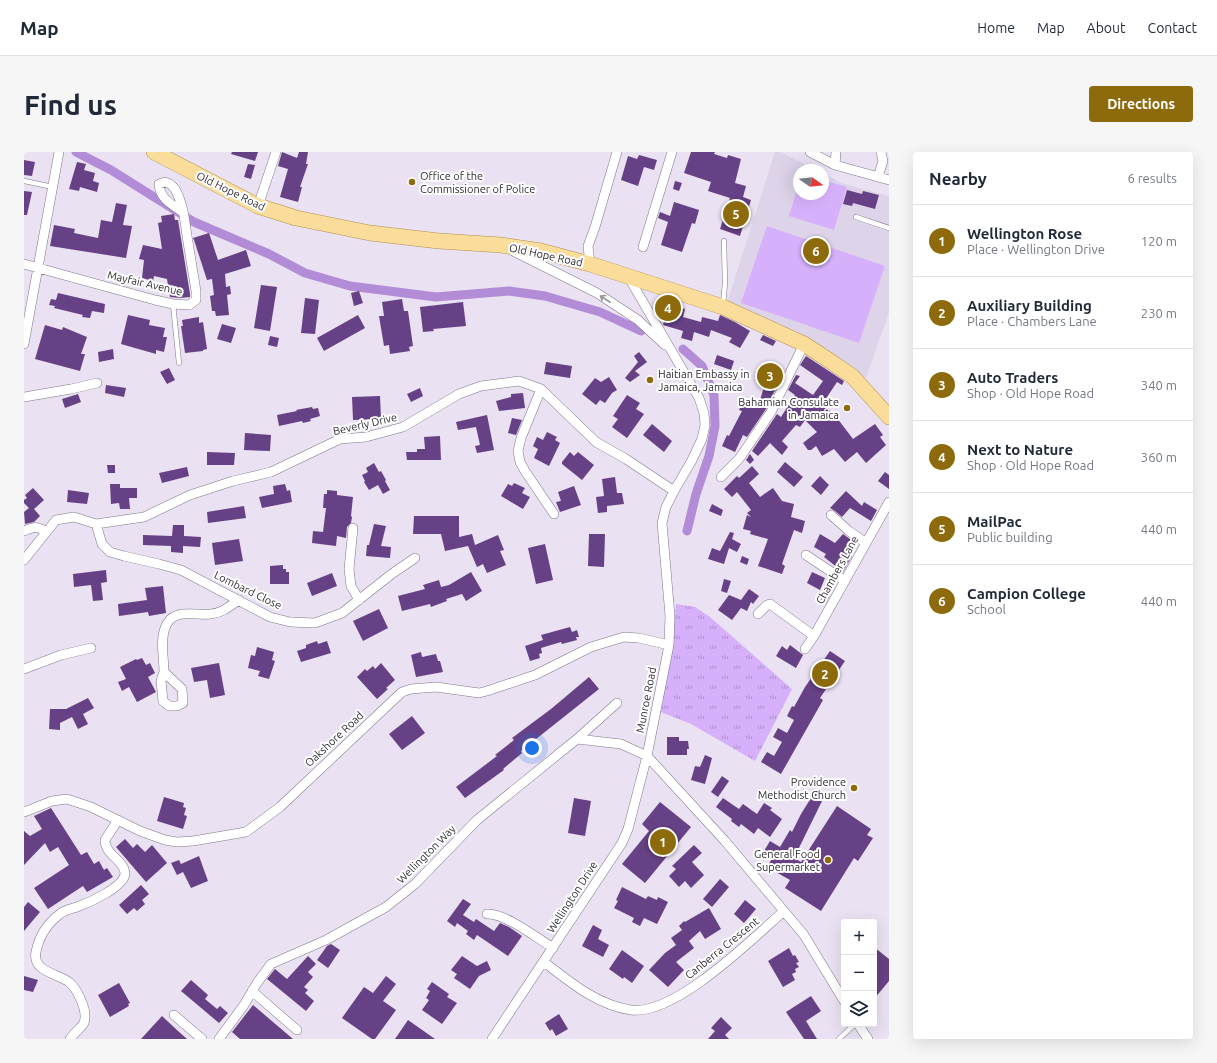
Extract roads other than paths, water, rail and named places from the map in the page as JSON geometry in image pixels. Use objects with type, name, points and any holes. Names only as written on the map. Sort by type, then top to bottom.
[{"type":"main road","name":"Old Hope Road","points":[[154,152],[258,206],[296,218],[370,233],[439,241],[502,245],[540,251],[590,264],[723,307],[804,344],[852,376],[889,417]]},
{"type":"street","points":[[24,344],[27,307],[38,268],[59,152]]},
{"type":"street","points":[[258,206],[276,152]]},
{"type":"street","points":[[590,264],[588,246],[617,152]]},
{"type":"street","points":[[643,247],[672,152]]},
{"type":"street","points":[[810,152],[836,165],[889,180]]},
{"type":"street","points":[[836,152],[836,165]]},
{"type":"street","points":[[878,177],[883,161],[881,152]]},
{"type":"street","name":"Mayfair Avenue","points":[[24,264],[172,304],[189,305],[196,300],[183,212]]},
{"type":"street","name":"Munroe Road","points":[[502,245],[596,293],[638,320],[673,352]]},
{"type":"street","name":"Munroe Road","points":[[630,278],[699,398],[704,413],[705,425],[702,439],[691,462],[674,491],[666,508],[662,523],[670,616],[669,645],[647,756]]},
{"type":"street","points":[[722,477],[739,460],[771,412],[804,344]]},
{"type":"street","name":"Beverly Drive","points":[[24,560],[56,520],[74,517],[96,524],[144,517],[190,495],[233,481],[271,472],[340,439],[366,437],[403,428],[459,394],[481,386],[519,381],[541,389],[596,442],[626,459],[674,491]]},
{"type":"street","points":[[24,397],[97,383]]},
{"type":"street","points":[[541,389],[521,438],[518,451],[520,462],[525,471],[554,514]]},
{"type":"street","name":"Chambers Lane","points":[[805,649],[814,636],[889,502]]},
{"type":"street","points":[[831,515],[849,531],[866,543]]},
{"type":"street","name":"Lombard Close","points":[[96,524],[102,544],[110,552],[181,570],[270,616],[290,622],[315,623],[342,614],[393,573],[415,558]]},
{"type":"street","points":[[24,531],[33,527],[39,528],[46,532]]},
{"type":"street","points":[[353,528],[349,569],[351,586],[359,600]]},
{"type":"street","points":[[806,555],[845,581]]},
{"type":"street","points":[[164,672],[163,640],[165,628],[175,616],[186,613],[212,614],[225,610],[239,600]]},
{"type":"street","points":[[758,614],[770,604],[814,636]]},
{"type":"street","name":"Oakshore Road","points":[[24,812],[52,801],[67,799],[92,807],[140,831],[165,840],[176,842],[193,841],[246,832],[280,807],[402,692],[411,689],[436,687],[479,693],[536,675],[591,647],[624,638],[639,638],[669,645]]},
{"type":"street","points":[[24,669],[61,655],[91,648]]},
{"type":"street","name":"Wellington Way","points":[[219,1039],[271,964],[326,940],[386,907],[415,884],[477,820],[577,739],[617,703]]},
{"type":"street","points":[[577,739],[621,744],[647,756],[725,842],[804,935],[841,996]]},
{"type":"street","name":"Wellington Drive","points":[[492,1039],[622,843],[628,829],[647,756]]},
{"type":"street","points":[[70,1039],[74,1032],[80,1028],[84,1022],[85,1016],[80,996],[70,983],[63,978],[44,970],[37,963],[35,954],[41,934],[61,912],[100,896],[116,886],[122,880],[125,873],[122,866],[106,849],[105,844],[105,840],[118,820]]},
{"type":"street","name":"Canberra Crescent","points":[[544,962],[584,992],[601,1000],[633,1011],[653,1008],[679,997],[716,971],[784,911]]},
{"type":"street","points":[[487,914],[492,913],[502,916],[553,948]]},
{"type":"street","points":[[252,991],[297,1030]]},
{"type":"street","points":[[174,1015],[202,1039]]},
{"type":"street","points":[[860,1027],[868,1039]]},
{"type":"lane","points":[[24,181],[53,187]]},
{"type":"lane","points":[[856,217],[889,228]]},
{"type":"lane","points":[[723,307],[725,283],[724,240]]},
{"type":"lane","points":[[172,304],[179,364]]},
{"type":"lane","points":[[839,1039],[852,1027]]},
{"type":"waterway","points":[[76,152],[111,170],[194,222],[269,254],[305,273],[350,286],[436,297],[509,291],[545,296],[600,312],[641,331]]},
{"type":"waterway","points":[[683,349],[702,366],[714,395],[715,426],[709,456],[696,494],[687,531]]},
{"type":"place","name":"Office of the Commissioner of Police","points":[[412,182]]},
{"type":"place","name":"MailPac","points":[[736,214]]},
{"type":"place","name":"Campion College","points":[[816,251]]},
{"type":"place","name":"Next to Nature","points":[[668,308]]},
{"type":"place","name":"Auto Traders","points":[[770,376]]},
{"type":"place","name":"Haitian Embassy in Jamaica, Jamaica","points":[[650,380]]},
{"type":"place","name":"Bahamian Consulate in Jamaica","points":[[847,408]]},
{"type":"place","name":"Auxiliary Building","points":[[825,674]]},
{"type":"place","name":"Providence Methodist Church","points":[[854,788]]},
{"type":"place","name":"Wellington Rose","points":[[663,842]]},
{"type":"place","name":"General Food Supermarket","points":[[828,860]]}]
